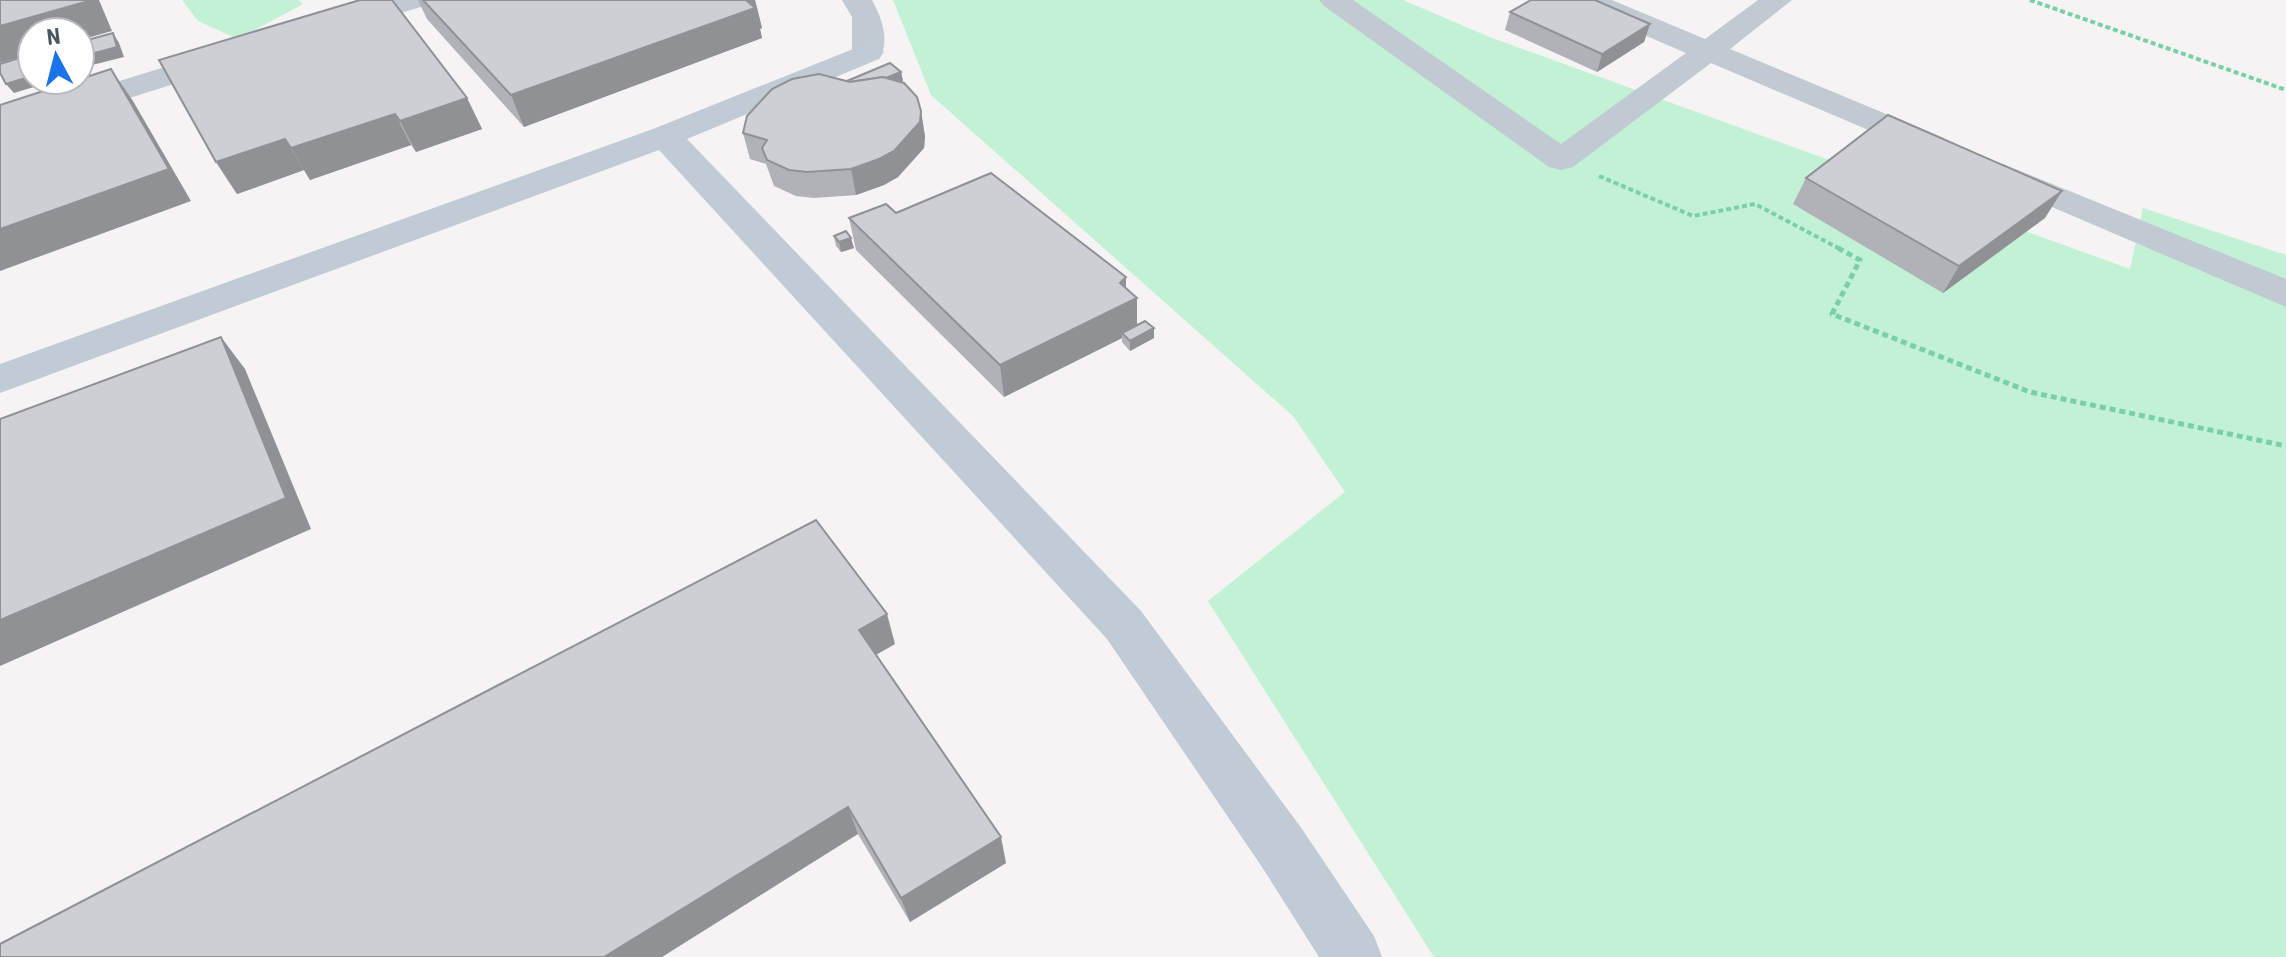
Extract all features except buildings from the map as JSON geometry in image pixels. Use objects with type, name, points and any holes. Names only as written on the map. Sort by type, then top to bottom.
[{"type":"street","points":[[307,33],[414,0]]},
{"type":"street","points":[[0,379],[665,136],[868,52],[867,17],[857,0]]},
{"type":"street","points":[[1334,0],[1561,160],[1777,0]]},
{"type":"street","points":[[1587,0],[2286,294]]},
{"type":"street","points":[[0,129],[246,51]]},
{"type":"street","points":[[665,136],[1124,625],[1282,848],[1353,957]]},
{"type":"path","points":[[2030,0],[2286,90]]},
{"type":"path","points":[[1561,160],[1693,216],[1755,204],[1860,260],[1832,314],[2015,387],[2286,446]]},
{"type":"green space","points":[[182,0],[299,0],[303,4],[238,39],[198,21]]},
{"type":"green space","points":[[893,0],[1403,0],[1487,36],[2130,269],[2143,208],[2286,255],[2286,957],[1434,957],[1208,601],[1345,492],[1293,416],[931,95]]}]
